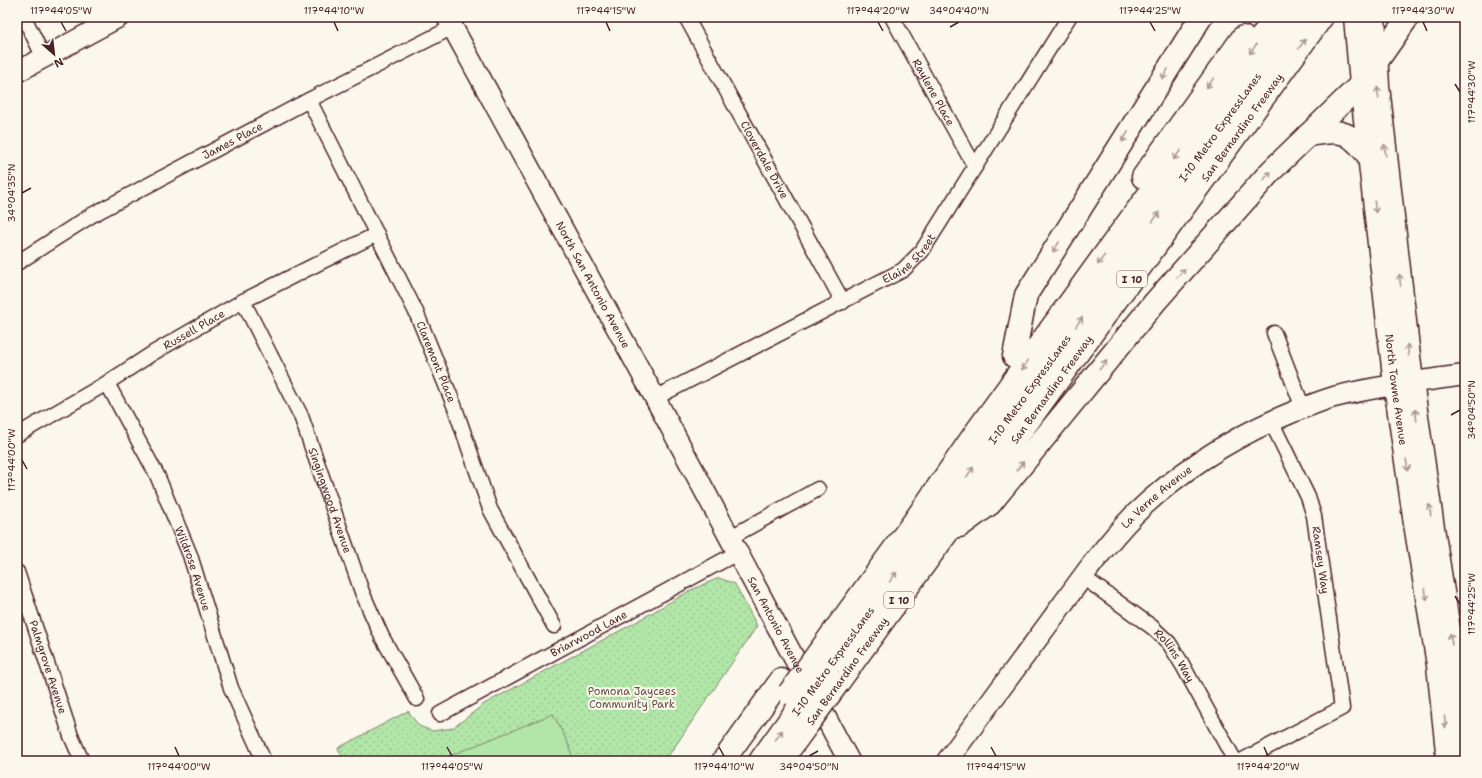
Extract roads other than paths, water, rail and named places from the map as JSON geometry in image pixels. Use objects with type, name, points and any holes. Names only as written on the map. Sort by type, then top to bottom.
[{"type":"main road","points":[[17,72],[119,17]]},
{"type":"main road","points":[[1014,356],[1026,295],[1201,17]]},
{"type":"main road","name":"San Bernardino Freeway","points":[[723,761],[794,702],[825,658],[1014,356],[1258,17]]},
{"type":"main road","name":"I-10 Metro ExpressLanes","points":[[825,658],[915,520],[978,429],[1209,112],[1275,17]]},
{"type":"main road","name":"I-10 Metro ExpressLanes","points":[[825,658],[1300,17]]},
{"type":"main road","name":"San Bernardino Freeway","points":[[780,761],[794,702],[825,658],[941,540],[1322,17]]},
{"type":"main road","points":[[1356,17],[1361,38],[1376,64]]},
{"type":"main road","name":"North Towne Avenue","points":[[1356,17],[1361,84],[1369,157],[1403,384],[1432,521],[1454,662],[1465,761]]},
{"type":"main road","name":"North Towne Avenue","points":[[1374,17],[1376,64],[1415,524],[1438,664],[1448,761]]},
{"type":"main road","points":[[941,540],[990,504],[1155,302],[1271,170],[1361,84],[1408,17]]},
{"type":"main road","name":"North San Antonio Avenue","points":[[450,22],[655,398],[733,545]]},
{"type":"main road","points":[[1308,135],[1326,132],[1344,133],[1360,145],[1369,157]]},
{"type":"main road","name":"La Verne Avenue","points":[[947,761],[1108,545],[1134,516],[1161,491],[1189,469],[1228,444],[1271,421],[1334,397],[1403,384],[1465,376]]},
{"type":"main road","name":"San Antonio Avenue","points":[[733,545],[849,761]]},
{"type":"main road","name":"I-10 Metro ExpressLanes","points":[[739,761],[794,702]]},
{"type":"main road","name":"I-10 Metro ExpressLanes","points":[[760,761],[794,702]]},
{"type":"street","points":[[24,17],[44,58]]},
{"type":"street","name":"Cloverdale Drive","points":[[686,17],[843,302]]},
{"type":"street","name":"Raylene Place","points":[[892,17],[975,167]]},
{"type":"street","name":"Elaine Street","points":[[655,398],[903,270],[922,251],[1069,17]]},
{"type":"street","name":"James Place","points":[[17,263],[92,215],[309,100],[450,22]]},
{"type":"street","name":"Claremont Place","points":[[309,100],[416,312],[454,405],[490,508],[554,626]]},
{"type":"street","name":"Russell Place","points":[[17,435],[243,301],[377,234]]},
{"type":"street","name":"Singingwood Avenue","points":[[243,301],[301,416],[365,599],[382,637],[417,699]]},
{"type":"street","points":[[1274,333],[1303,408]]},
{"type":"street","name":"Wildrose Avenue","points":[[107,383],[158,475],[190,555],[231,688],[264,761]]},
{"type":"street","name":"Ramsey Way","points":[[1241,761],[1342,708],[1314,516],[1308,497],[1271,421]]},
{"type":"street","name":"Briarwood Lane","points":[[440,714],[733,545],[818,489]]},
{"type":"street","name":"Palmgrove Avenue","points":[[17,572],[71,736],[82,761]]},
{"type":"street","name":"Rollins Way","points":[[1083,577],[1152,627],[1169,643],[1235,761]]},
{"type":"park label","name":"Pomona Jaycees Community Park","points":[[632,697]]}]
